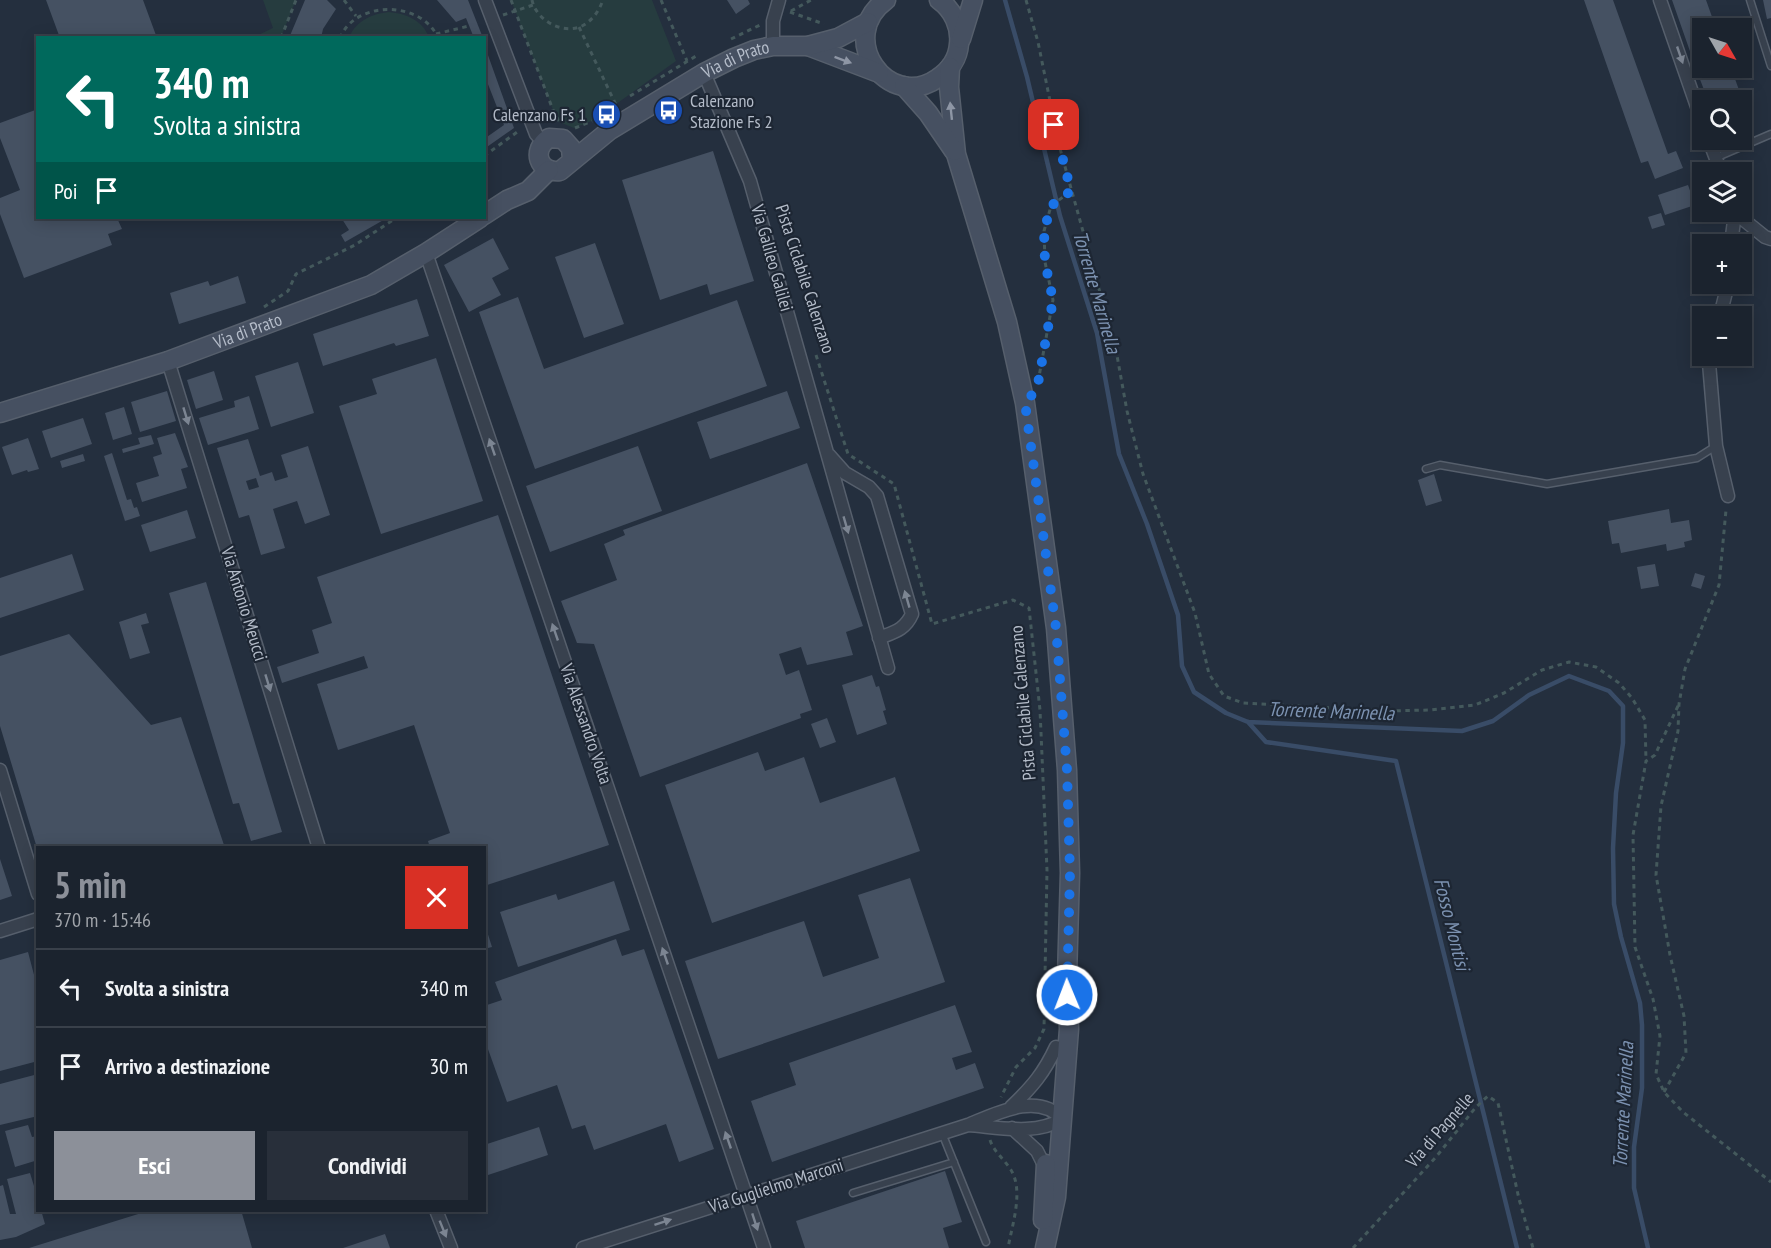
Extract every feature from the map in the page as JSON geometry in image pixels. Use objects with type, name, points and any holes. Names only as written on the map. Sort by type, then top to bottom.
[{"type":"main road","points":[[939,0],[948,8],[956,22],[959,30],[959,46]]},
{"type":"main road","points":[[973,0],[950,67],[949,87],[956,154],[1007,322],[1025,403],[1056,628],[1067,770],[1070,873],[1067,977],[1069,1029],[1046,1169],[1043,1248]]},
{"type":"main road","name":"Via di Prato","points":[[486,214],[507,200],[528,191],[544,166],[560,171],[565,169],[570,151],[610,130],[704,73],[754,50],[773,46],[808,46],[838,38],[868,22],[881,2]]},
{"type":"main road","points":[[868,22],[865,43],[867,54],[879,73]]},
{"type":"main road","name":"Via di Prato","points":[[808,46],[879,73],[890,81],[904,86]]},
{"type":"main road","points":[[904,86],[925,85],[934,81],[950,67]]},
{"type":"main road","points":[[904,86],[928,113],[956,154]]},
{"type":"main road","name":"Via di Prato","points":[[543,142],[556,137],[570,151]]},
{"type":"main road","points":[[543,142],[538,151],[544,166]]},
{"type":"main road","name":"Via di Prato","points":[[0,413],[168,361],[371,285],[478,219]]},
{"type":"main road","points":[[1043,1248],[1056,1197],[1054,1118],[1056,1047],[1067,977]]},
{"type":"street","points":[[485,0],[531,123],[543,142]]},
{"type":"street","points":[[773,46],[773,21],[779,0]]},
{"type":"street","points":[[1660,0],[1692,92]]},
{"type":"street","name":"Via Galileo Galilei","points":[[704,73],[750,181],[824,449],[888,668]]},
{"type":"street","points":[[1712,150],[1717,162]]},
{"type":"street","points":[[1746,222],[1771,239]]},
{"type":"street","name":"Via Alessandro Volta","points":[[426,253],[764,1248]]},
{"type":"street","name":"Via Antonio Meucci","points":[[168,361],[318,846]]},
{"type":"street","points":[[1709,366],[1716,446],[1728,496]]},
{"type":"street","name":"Via Galileo Galilei","points":[[824,449],[845,473],[869,487],[877,496],[912,614],[902,630],[879,638]]},
{"type":"street","points":[[839,500],[846,487],[861,482]]},
{"type":"street","points":[[0,770],[36,887]]},
{"type":"street","points":[[0,931],[36,920]]},
{"type":"street","name":"Via Guglielmo Marconi","points":[[1011,1108],[1042,1075],[1056,1047]]},
{"type":"street","name":"Via Guglielmo Marconi","points":[[583,1248],[968,1125],[1011,1108],[1037,1106],[1054,1118],[1036,1128],[968,1125]]},
{"type":"street","points":[[1012,1128],[1037,1151],[1046,1169]]},
{"type":"street","points":[[437,1212],[451,1248]]},
{"type":"lane","points":[[1750,0],[1771,66]]},
{"type":"lane","points":[[1715,158],[1771,134]]},
{"type":"lane","points":[[1426,469],[1440,465],[1547,484],[1697,458],[1716,446]]},
{"type":"lane","points":[[942,1133],[986,1242]]},
{"type":"lane","points":[[853,1193],[954,1162]]},
{"type":"path","points":[[282,36],[296,0]]},
{"type":"path","points":[[344,0],[356,16]]},
{"type":"path","points":[[512,0],[559,122],[574,128],[594,120]]},
{"type":"path","points":[[532,0],[538,14],[546,21],[567,28],[579,27],[598,12],[603,0]]},
{"type":"path","points":[[626,99],[687,61],[661,0]]},
{"type":"path","points":[[811,0],[789,12],[834,27]]},
{"type":"path","points":[[1026,0],[1038,42],[1059,145],[1116,350],[1127,411],[1143,474],[1195,613],[1209,674],[1224,696],[1243,703],[1385,711],[1430,710],[1474,705],[1504,693],[1542,670],[1569,662],[1596,667],[1619,683],[1632,698],[1645,720],[1646,761],[1633,835],[1635,946],[1653,999],[1659,1035],[1656,1074],[1664,1092],[1683,1112],[1771,1182]]},
{"type":"path","points":[[341,36],[356,16],[374,6],[400,5],[424,17],[437,36],[469,26]]},
{"type":"path","points":[[579,27],[616,105],[609,110]]},
{"type":"path","points":[[486,155],[553,110]]},
{"type":"path","points":[[1025,403],[1037,389],[1053,300],[1045,262],[1044,231],[1051,206],[1071,191]]},
{"type":"path","points":[[256,329],[255,317],[267,303],[288,291],[296,274],[356,245],[395,219]]},
{"type":"path","name":"Pista Ciclabile Calenzano","points":[[814,351],[848,454],[894,484],[932,624],[1013,600],[1029,608],[1040,710],[1047,870],[1044,1029],[1035,1048],[1016,1067],[999,1099]]},
{"type":"path","points":[[1664,1092],[1686,1053],[1684,1016],[1670,955],[1656,875],[1661,806],[1678,731],[1679,704],[1685,669],[1719,585],[1728,496]]},
{"type":"path","points":[[1646,761],[1655,755],[1679,704]]},
{"type":"path","name":"Via di Pagnelle","points":[[1353,1248],[1488,1096],[1498,1103],[1519,1199],[1533,1248]]},
{"type":"path","points":[[990,1136],[992,1148],[1011,1170],[1017,1182],[1008,1248]]},
{"type":"green space","points":[[263,0],[296,0],[281,36],[256,36],[273,28]]},
{"type":"green space","points":[[511,0],[652,0],[676,61],[594,120],[574,128],[559,122],[553,110]]},
{"type":"green space","points":[[389,12],[402,14],[418,22],[428,36],[350,36],[361,22],[377,14]]},
{"type":"building","points":[[46,0],[143,0],[156,36],[59,36]]},
{"type":"building","points":[[305,0],[327,0],[336,9],[323,29],[321,36],[290,36]]},
{"type":"building","points":[[437,0],[468,0],[482,36],[473,36],[466,18],[456,22]]},
{"type":"building","points":[[727,0],[748,0],[750,4],[736,14]]},
{"type":"building","points":[[1584,0],[1613,0],[1668,154],[1676,151],[1683,168],[1655,179],[1648,161],[1641,163]]},
{"type":"building","points":[[1672,0],[1706,0],[1712,18],[1692,18],[1692,57]]},
{"type":"building","points":[[1763,0],[1771,0],[1771,18],[1767,19]]},
{"type":"building","points":[[486,50],[514,128],[486,148],[486,138],[504,125],[486,79]]},
{"type":"building","points":[[1699,78],[1735,78],[1739,90],[1704,90]]},
{"type":"building","points":[[36,110],[36,219],[117,219],[122,229],[108,234],[112,245],[24,278],[0,214],[0,198],[20,190],[0,138],[0,123]]},
{"type":"building","points":[[713,151],[754,281],[710,295],[707,284],[660,300],[622,180]]},
{"type":"building","points":[[1688,185],[1692,206],[1665,215],[1658,195]]},
{"type":"building","points":[[1661,213],[1665,225],[1652,229],[1648,217]]},
{"type":"building","points":[[342,219],[385,219],[345,242],[341,235],[349,230]]},
{"type":"building","points":[[493,238],[509,269],[492,278],[501,295],[469,312],[444,265]]},
{"type":"building","points":[[595,243],[624,324],[584,338],[555,257]]},
{"type":"building","points":[[238,276],[246,303],[179,324],[170,293],[208,281],[210,286]]},
{"type":"building","points":[[518,297],[544,369],[737,300],[767,386],[535,469],[479,312]]},
{"type":"building","points":[[417,299],[429,336],[396,346],[394,343],[323,366],[313,334]]},
{"type":"building","points":[[436,358],[483,501],[381,534],[339,406],[377,394],[372,379]]},
{"type":"building","points":[[298,362],[314,413],[271,427],[255,376]]},
{"type":"building","points":[[214,371],[223,400],[196,409],[187,380]]},
{"type":"building","points":[[167,391],[176,421],[140,432],[131,402]]},
{"type":"building","points":[[787,391],[800,428],[710,459],[697,422]]},
{"type":"building","points":[[249,396],[259,429],[208,445],[199,418],[235,407],[234,401]]},
{"type":"building","points":[[124,407],[132,434],[113,440],[105,413]]},
{"type":"building","points":[[83,418],[92,444],[51,458],[42,431]]},
{"type":"building","points":[[175,433],[188,467],[181,469],[187,488],[142,502],[136,483],[159,476],[153,457],[162,454],[157,438]]},
{"type":"building","points":[[151,435],[154,444],[123,453],[122,449],[140,444],[138,438]]},
{"type":"building","points":[[28,438],[39,469],[12,475],[2,447]]},
{"type":"building","points":[[248,439],[260,476],[272,472],[275,481],[288,477],[281,455],[308,446],[330,515],[305,524],[297,501],[273,509],[285,548],[261,555],[249,515],[239,518],[217,448]],"holes":[[[256,478],[259,487],[249,490],[246,481]]]},
{"type":"building","points":[[638,446],[662,511],[550,552],[526,486]]},
{"type":"building","points":[[112,453],[127,500],[131,499],[140,516],[125,521],[104,456]]},
{"type":"building","points":[[83,454],[85,461],[62,468],[60,461]]},
{"type":"building","points":[[807,463],[863,626],[846,632],[853,655],[807,665],[801,647],[779,654],[786,675],[799,670],[812,710],[800,714],[801,718],[640,777],[594,644],[577,643],[561,601],[617,580],[604,544],[625,535],[623,530]]},
{"type":"building","points":[[1434,474],[1442,501],[1426,506],[1418,480]]},
{"type":"building","points":[[1669,509],[1671,523],[1689,520],[1692,540],[1684,542],[1685,547],[1667,551],[1666,544],[1621,553],[1619,543],[1612,544],[1608,521]]},
{"type":"building","points":[[187,510],[196,538],[150,552],[141,525]]},
{"type":"building","points":[[498,515],[609,845],[486,885],[486,846],[429,846],[428,841],[450,833],[414,725],[338,750],[317,684],[368,668],[364,656],[282,683],[277,667],[319,653],[312,630],[332,623],[317,577]]},
{"type":"building","points":[[72,554],[84,590],[0,618],[0,578]]},
{"type":"building","points":[[1655,564],[1659,586],[1641,589],[1637,567]]},
{"type":"building","points":[[1695,573],[1705,576],[1701,589],[1691,586]]},
{"type":"building","points":[[206,582],[282,832],[251,841],[239,803],[233,804],[169,593]]},
{"type":"building","points":[[146,613],[149,623],[141,625],[150,653],[130,659],[119,622]]},
{"type":"building","points":[[69,634],[151,725],[181,717],[224,846],[36,846],[0,726],[0,656]]},
{"type":"building","points":[[872,675],[876,687],[879,686],[886,710],[883,711],[887,724],[857,735],[842,685]]},
{"type":"building","points":[[827,718],[836,742],[820,748],[811,724]]},
{"type":"building","points":[[758,752],[765,771],[804,757],[820,803],[895,777],[920,851],[712,923],[665,785]]},
{"type":"building","points":[[0,859],[12,896],[0,900]]},
{"type":"building","points":[[910,878],[945,982],[718,1059],[685,961],[804,921],[823,977],[879,958],[858,895]]},
{"type":"building","points":[[614,881],[630,930],[518,967],[500,912],[556,894],[558,900]]},
{"type":"building","points":[[486,928],[492,947],[486,948]]},
{"type":"building","points":[[616,939],[622,956],[644,949],[714,1149],[679,1162],[666,1124],[594,1150],[585,1125],[572,1129],[557,1085],[507,1102],[486,1044],[486,1005],[502,1000],[495,982]]},
{"type":"building","points":[[28,952],[36,982],[36,1062],[0,1071],[0,960]]},
{"type":"building","points":[[955,1005],[972,1052],[952,1058],[956,1070],[975,1063],[984,1088],[772,1162],[751,1101],[796,1085],[789,1063]]},
{"type":"building","points":[[36,1075],[36,1116],[0,1125],[0,1084]]},
{"type":"building","points":[[28,1125],[32,1137],[36,1136],[36,1161],[15,1167],[5,1131]]},
{"type":"building","points":[[539,1127],[548,1155],[488,1175],[486,1144]]},
{"type":"building","points":[[945,1171],[962,1222],[943,1228],[949,1248],[805,1248],[796,1221]]},
{"type":"building","points":[[30,1173],[36,1192],[36,1212],[42,1212],[45,1224],[16,1237],[0,1240],[0,1186],[3,1185],[10,1214],[16,1214],[7,1179]]},
{"type":"building","points":[[145,1212],[242,1212],[252,1248],[29,1248]]},
{"type":"building","points":[[385,1234],[390,1248],[343,1248]]},
{"type":"waterway","name":"Torrente Marinella","points":[[1005,0],[1027,77],[1060,216],[1097,333],[1119,454],[1147,524],[1178,615],[1182,666],[1194,692],[1226,713],[1248,722],[1462,731],[1493,721],[1529,695],[1569,676],[1609,691],[1623,706],[1623,743],[1616,793],[1613,848],[1614,904],[1640,1003],[1642,1088],[1634,1147],[1634,1188],[1648,1248]]},
{"type":"waterway","name":"Fosso Montisi","points":[[1248,722],[1266,742],[1396,761],[1517,1248]]},
{"type":"place","name":"Calenzano Stazione Fs 2","points":[[669,111]]},
{"type":"place","name":"Calenzano Fs 1","points":[[607,115]]},
{"type":"route","points":[[1054,125],[1071,191],[1051,206],[1044,231],[1045,262],[1053,300],[1037,389],[1025,403],[1056,628],[1067,770],[1070,873],[1067,995]]}]
